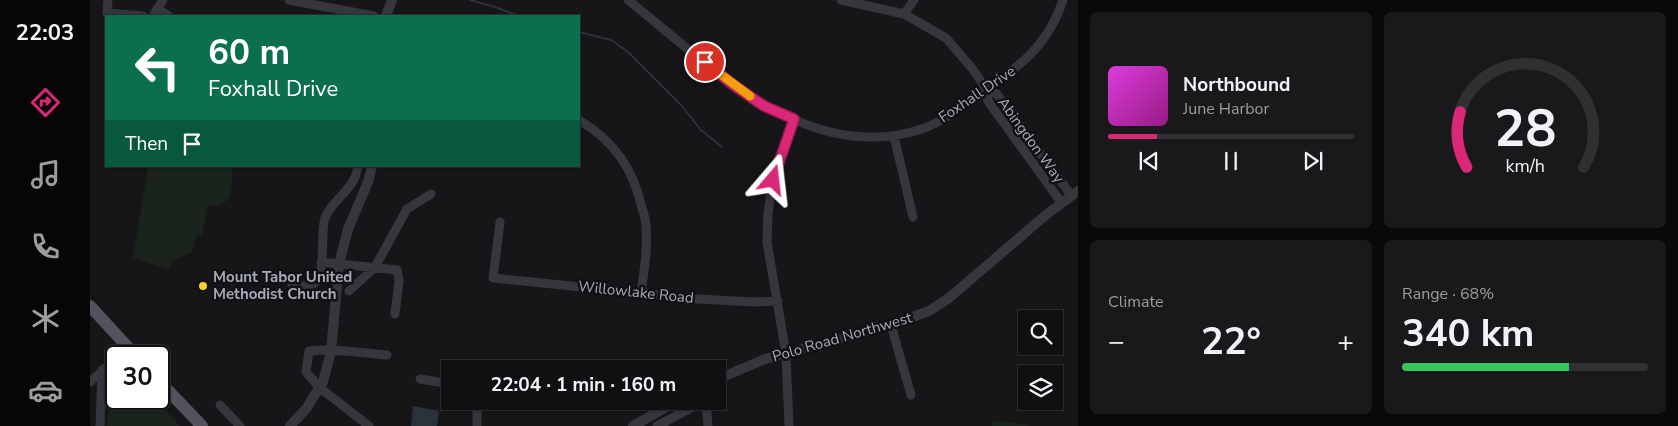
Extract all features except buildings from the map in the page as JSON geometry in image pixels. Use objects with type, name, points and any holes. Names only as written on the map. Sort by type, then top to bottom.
[{"type":"main road","points":[[90,306],[126,345]]},
{"type":"main road","points":[[170,393],[202,426]]},
{"type":"street","points":[[108,0],[107,13],[131,15]]},
{"type":"street","points":[[155,13],[162,0]]},
{"type":"street","points":[[289,0],[369,15]]},
{"type":"street","points":[[386,15],[392,0]]},
{"type":"street","name":"Foxhall Drive","points":[[628,0],[638,3],[732,84],[764,106],[837,134],[868,138],[894,136],[922,129],[948,117],[987,90],[1021,64],[1040,45],[1057,19],[1063,0]]},
{"type":"street","name":"Abingdon Way","points":[[841,0],[904,14],[946,38],[971,67],[987,90],[988,101],[1061,202]]},
{"type":"street","points":[[904,14],[914,0]]},
{"type":"street","name":"Abingdon Way","points":[[987,90],[996,93],[1074,193]]},
{"type":"street","points":[[789,426],[786,354],[767,242],[768,213],[773,180],[794,119]]},
{"type":"street","points":[[580,121],[609,142],[626,164],[638,187],[646,226],[641,293]]},
{"type":"street","points":[[894,136],[913,217]]},
{"type":"street","points":[[292,284],[305,286],[316,282],[321,262],[325,218],[354,180],[358,167]]},
{"type":"street","points":[[290,426],[306,409],[320,388],[331,351],[339,264],[348,229],[368,182],[372,167]]},
{"type":"street","name":"Polo Road Northwest","points":[[726,376],[758,362],[891,325],[922,314],[950,298],[1061,202],[1074,193]]},
{"type":"street","points":[[349,291],[375,267],[407,209],[432,194]]},
{"type":"street","name":"Willowlake Road","points":[[500,222],[493,278],[754,302],[778,300]]},
{"type":"street","points":[[321,262],[397,270],[399,281],[396,314]]},
{"type":"street","points":[[891,325],[911,395]]},
{"type":"street","points":[[369,426],[320,388],[306,372],[305,368],[309,351],[387,356]]},
{"type":"street","points":[[90,382],[105,367]]},
{"type":"street","points":[[100,426],[102,370]]},
{"type":"street","points":[[420,379],[441,382]]},
{"type":"street","points":[[220,405],[240,426]]},
{"type":"street","points":[[477,426],[478,410]]},
{"type":"street","points":[[633,426],[661,410]]},
{"type":"street","points":[[657,426],[688,410]]},
{"type":"street","points":[[706,410],[708,426]]},
{"type":"shaded area","points":[[148,167],[232,167],[230,198],[218,207],[208,204],[202,235],[197,235],[192,252],[172,261],[169,269],[133,258]]},
{"type":"shaded area","points":[[413,406],[439,411],[437,426],[411,426]]},
{"type":"shaded area","points":[[108,410],[166,410],[180,426],[107,426]]},
{"type":"shaded area","points":[[993,420],[1031,426],[992,426]]},
{"type":"waterway","points":[[470,0],[516,15]]},
{"type":"waterway","points":[[580,32],[611,40],[628,52],[681,105],[701,130],[722,147]]},
{"type":"slow traffic","points":[[723,76],[750,96]]},
{"type":"place","name":"Mount Tabor United Methodist Church","points":[[203,286]]},
{"type":"route","points":[[705,62],[764,106],[794,119],[773,180]]}]
